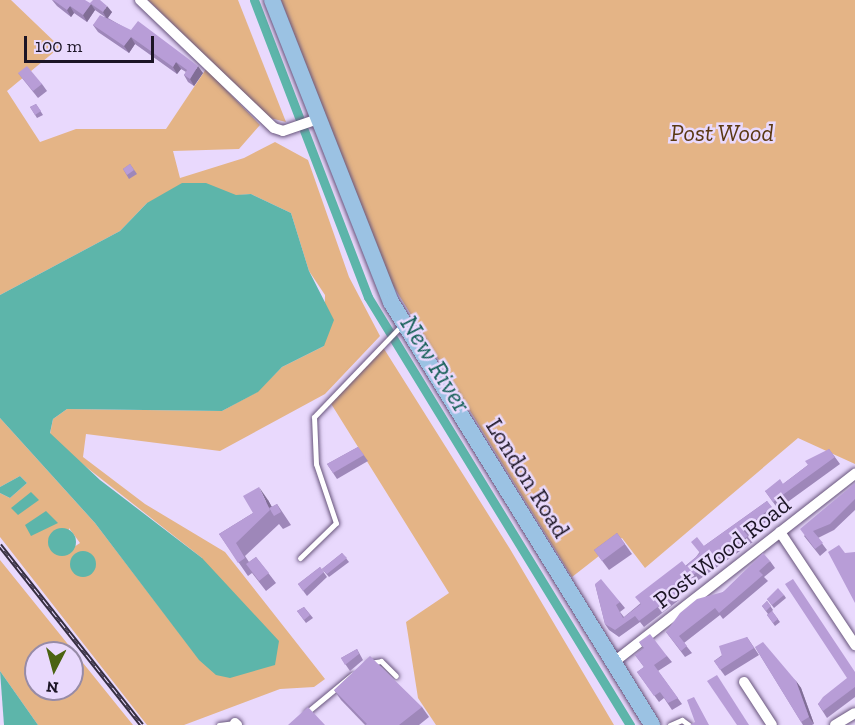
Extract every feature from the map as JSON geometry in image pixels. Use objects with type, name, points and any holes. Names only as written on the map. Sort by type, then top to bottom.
[{"type":"main road","name":"London Road","points":[[272,0],[312,122],[398,327],[614,662],[652,725]]},
{"type":"street","points":[[140,0],[273,128],[295,128],[312,122]]},
{"type":"street","name":"Post Wood Road","points":[[614,662],[855,474]]},
{"type":"street","points":[[780,532],[855,645]]},
{"type":"street","points":[[744,682],[772,725]]},
{"type":"street","points":[[836,725],[855,713]]},
{"type":"lane","points":[[300,558],[336,522],[315,464],[314,417],[386,335],[398,327]]},
{"type":"lane","points":[[301,718],[369,662],[381,661],[396,676]]},
{"type":"lane","points":[[670,725],[682,720],[689,725]]},
{"type":"lane","points":[[219,725],[236,724]]},
{"type":"green space","points":[[0,0],[11,0],[60,47],[7,91],[40,142],[76,129],[166,129],[206,69],[260,125],[239,149],[173,151],[180,178],[244,158],[275,142],[308,160],[349,277],[380,336],[325,394],[220,451],[86,434],[83,457],[145,504],[225,552],[325,679],[314,687],[280,689],[184,725],[147,725],[84,644],[84,641],[81,641],[0,537],[0,493],[10,498],[27,483],[20,476],[0,487],[0,418],[95,523],[199,659],[202,558],[62,448],[50,434],[53,419],[67,409],[222,411],[257,392],[282,367],[324,346],[325,295],[309,271],[291,213],[251,194],[147,203],[120,231],[0,295]],"holes":[[[69,528],[80,543],[68,551]]]},
{"type":"green space","points":[[148,0],[238,0],[286,122],[270,118]]},
{"type":"green space","name":"Post Wood","points":[[281,0],[855,0],[855,464],[798,438],[645,568],[622,538],[572,577],[386,274]]},
{"type":"green space","points":[[381,344],[510,549],[614,725],[436,725],[418,698],[406,622],[449,593],[330,402]]},
{"type":"green space","points":[[0,560],[65,641],[24,641],[24,701],[84,701],[84,664],[133,725],[38,725],[0,671]]},
{"type":"shaded area","points":[[182,183],[206,183],[236,195],[251,194],[291,213],[309,271],[334,320],[324,346],[282,367],[258,392],[222,411],[67,409],[53,419],[50,433],[100,480],[202,558],[279,641],[275,665],[230,678],[216,675],[199,660],[95,523],[0,418],[0,295],[120,231],[147,203]]},
{"type":"shaded area","points":[[20,476],[27,483],[10,498],[0,493],[0,487]]},
{"type":"shaded area","points":[[31,492],[39,500],[18,515],[11,508]]},
{"type":"shaded area","points":[[46,511],[58,523],[31,536],[25,525]]},
{"type":"shaded area","points":[[62,528],[72,532],[76,542],[72,552],[62,556],[52,552],[48,542],[52,532]]},
{"type":"shaded area","points":[[83,551],[92,555],[96,564],[92,573],[83,577],[74,573],[70,564],[74,555]]},
{"type":"shaded area","points":[[0,671],[38,725],[4,725]]},
{"type":"building","points":[[53,0],[85,0],[90,3],[93,0],[100,0],[107,6],[103,12],[91,4],[83,15],[70,6],[67,10]]},
{"type":"building","points":[[100,15],[131,30],[138,21],[198,66],[190,79],[184,75],[187,70],[176,62],[173,67],[131,37],[124,46],[93,25]]},
{"type":"building","points":[[27,66],[42,84],[33,91],[18,73]]},
{"type":"building","points":[[36,104],[41,111],[35,115],[30,107]]},
{"type":"building","points":[[130,164],[134,170],[127,175],[123,169]]},
{"type":"building","points":[[358,447],[364,455],[333,473],[327,464]]},
{"type":"building","points":[[829,449],[835,457],[773,502],[765,491],[780,479],[783,484],[808,465],[805,461]]},
{"type":"building","points":[[855,483],[855,499],[830,524],[813,531],[823,543],[815,549],[800,529]]},
{"type":"building","points":[[259,487],[270,510],[236,543],[245,558],[238,563],[219,534],[253,513],[243,496]]},
{"type":"building","points":[[767,501],[772,507],[743,530],[748,536],[673,589],[675,594],[639,621],[635,616],[615,630],[605,624],[595,584],[601,579],[620,602],[616,605],[623,618],[641,604],[635,597],[682,561],[686,566],[700,553],[691,542],[697,537],[704,546]]},
{"type":"building","points":[[277,504],[281,512],[274,516],[269,508]]},
{"type":"building","points":[[617,533],[625,544],[602,561],[594,550]]},
{"type":"building","points":[[839,545],[845,553],[855,552],[855,603],[828,552]]},
{"type":"building","points":[[342,553],[347,558],[327,574],[322,569]]},
{"type":"building","points":[[763,553],[770,561],[759,571],[763,575],[719,613],[715,608],[679,636],[687,646],[681,651],[666,632],[680,613],[697,599],[723,592]]},
{"type":"building","points":[[256,557],[269,573],[259,581],[246,564]]},
{"type":"building","points":[[320,567],[324,572],[303,591],[298,584]]},
{"type":"building","points":[[793,579],[855,672],[855,687],[823,711],[818,704],[823,697],[847,678],[785,584]]},
{"type":"building","points":[[778,588],[784,595],[772,605],[767,599]]},
{"type":"building","points":[[767,601],[771,606],[766,611],[762,606]]},
{"type":"building","points":[[304,607],[310,615],[304,620],[297,611]]},
{"type":"building","points":[[772,611],[778,619],[773,623],[767,615]]},
{"type":"building","points":[[650,634],[667,656],[654,665],[678,698],[668,703],[660,692],[654,696],[637,672],[644,667],[635,655],[644,648],[639,642]]},
{"type":"building","points":[[747,637],[754,648],[720,670],[714,661],[722,656],[719,646]]},
{"type":"building","points":[[763,642],[796,681],[809,717],[801,722],[755,647]]},
{"type":"building","points":[[357,649],[359,654],[345,665],[341,658]]},
{"type":"building","points":[[370,656],[422,707],[399,725],[365,725],[367,724],[334,690]]},
{"type":"building","points":[[717,675],[749,725],[737,725],[707,681]]},
{"type":"building","points":[[694,697],[709,725],[690,725],[695,722],[687,700]]},
{"type":"building","points":[[308,707],[325,725],[288,725]]},
{"type":"waterway","name":"New River","points":[[254,0],[368,297],[630,725]]},
{"type":"railway","points":[[0,545],[142,725]]}]
